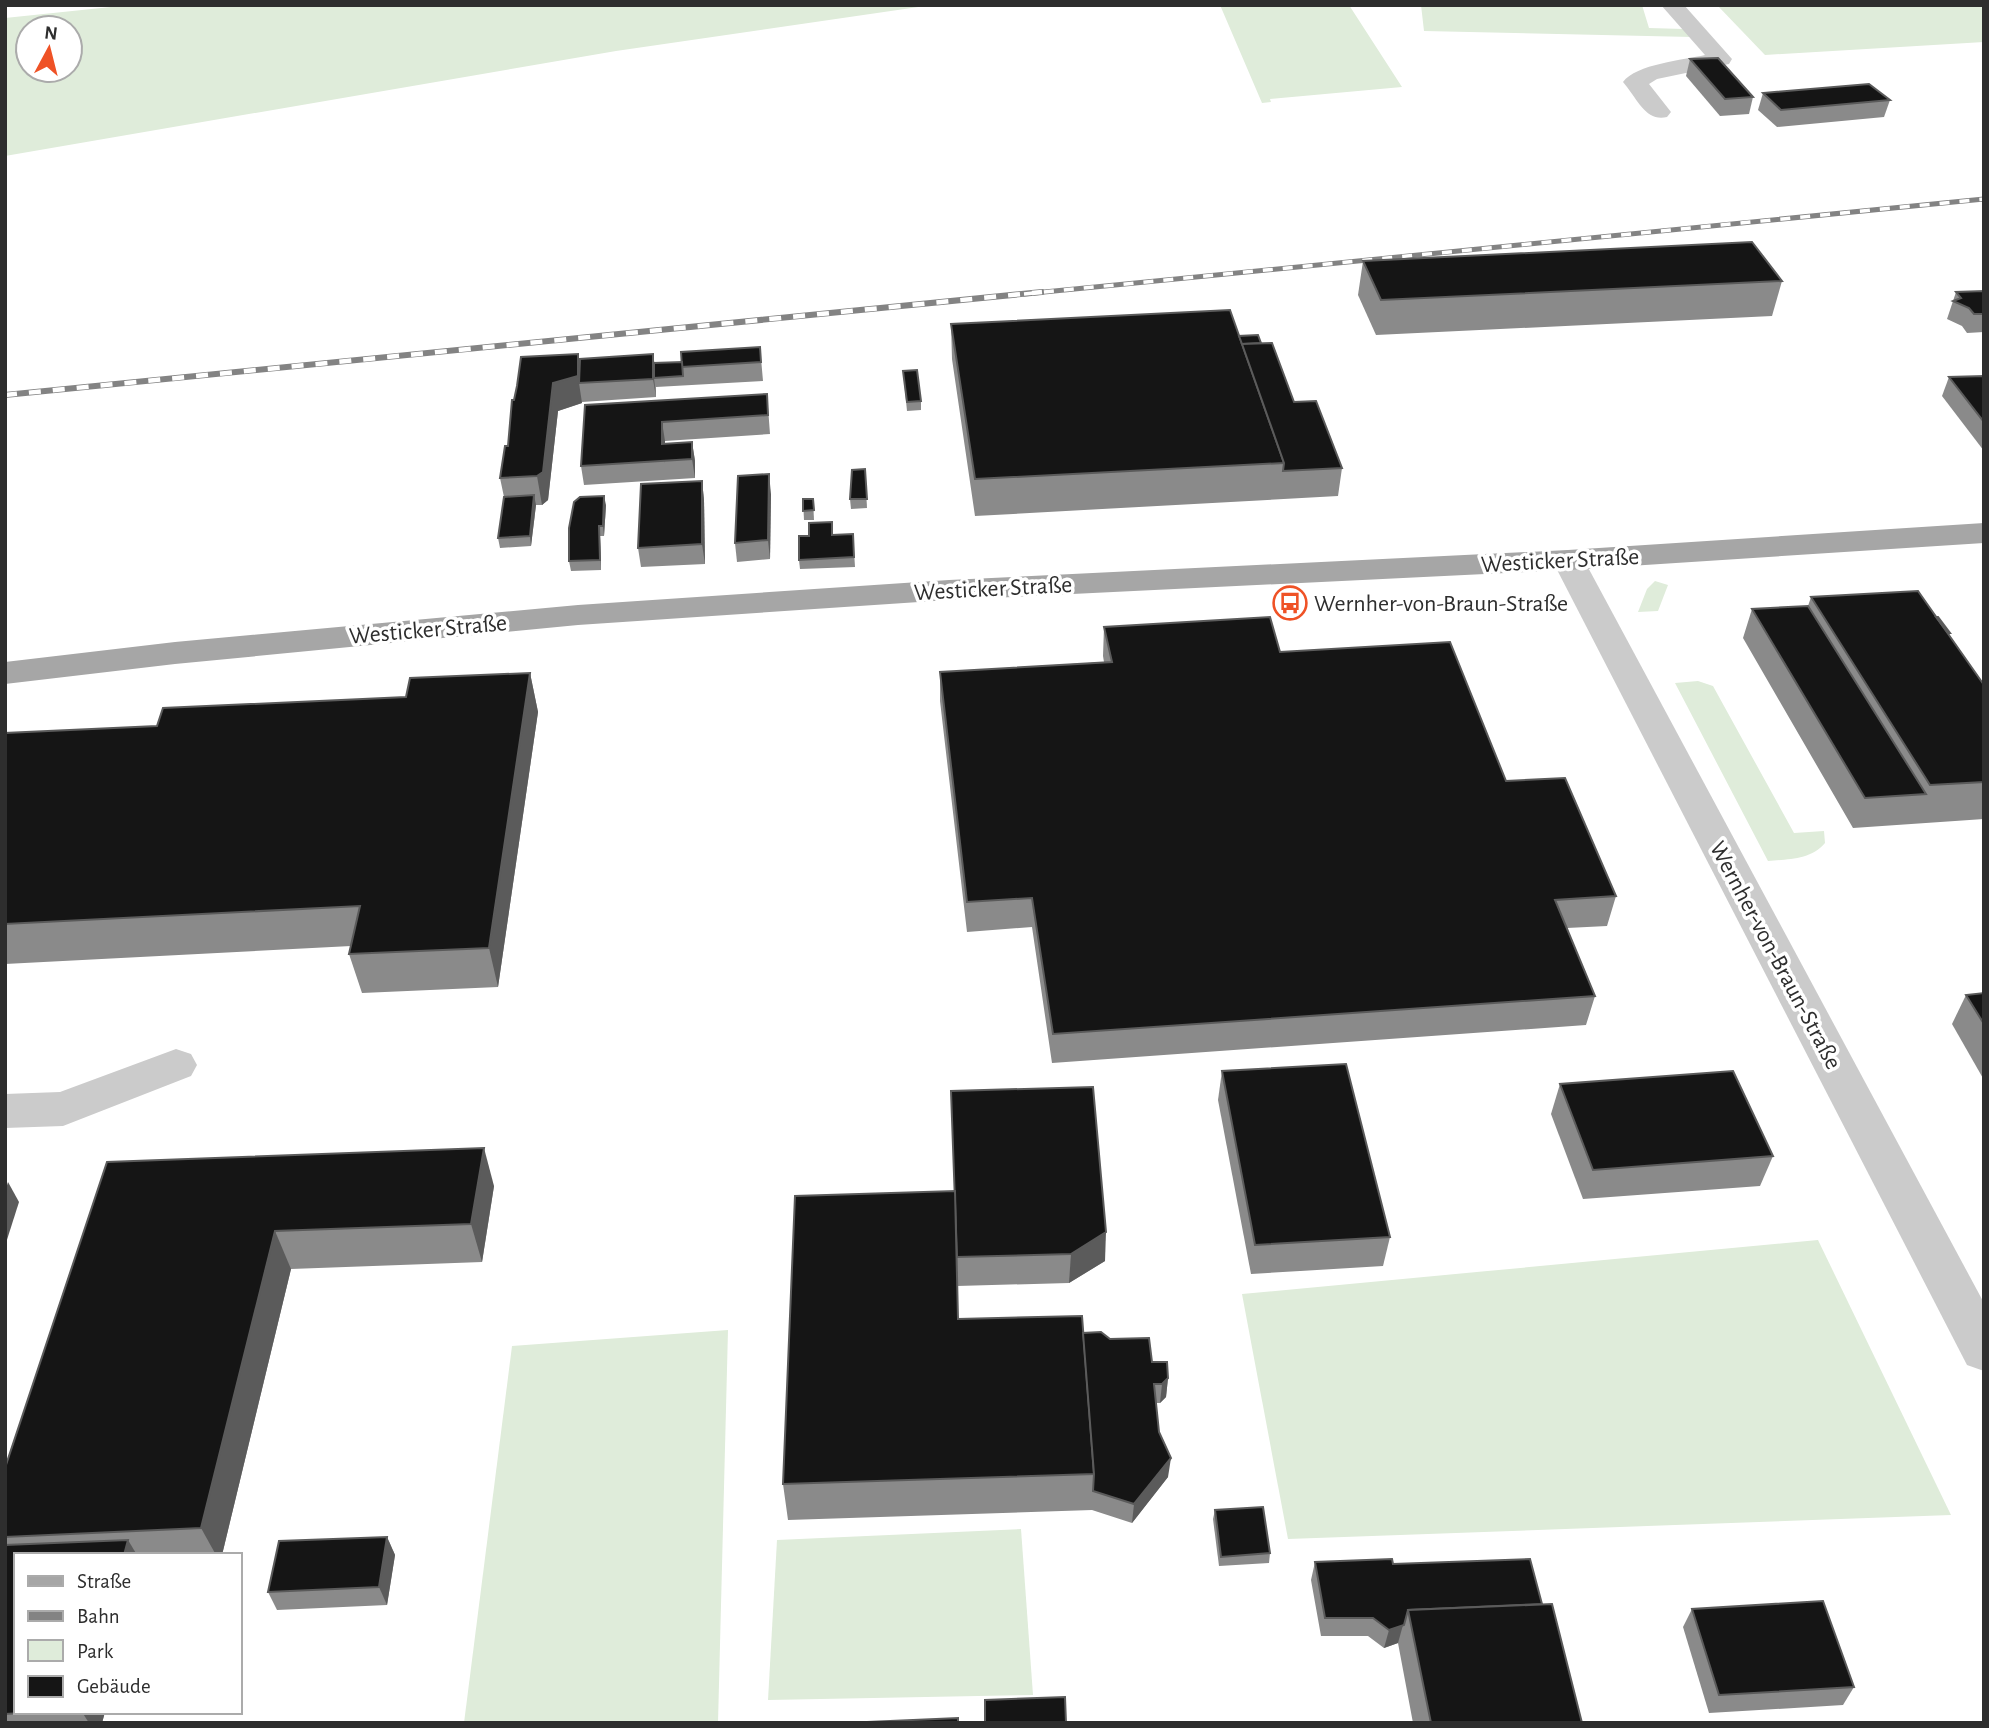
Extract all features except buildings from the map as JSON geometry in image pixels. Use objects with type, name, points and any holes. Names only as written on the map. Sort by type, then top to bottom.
[{"type":"main road","name":"Westicker Straße","points":[[5,673],[175,653],[578,615],[949,590],[1568,560],[1984,533]]},
{"type":"street","points":[[1659,112],[1635,82],[1650,74],[1721,59],[1672,5]]},
{"type":"street","name":"Wernher-von-Braun-Straße","points":[[1568,560],[1984,1350]]},
{"type":"street","points":[[5,1111],[63,1108],[176,1065]]},
{"type":"green space","points":[[130,5],[932,5],[616,51],[5,156],[5,18],[14,17],[14,84],[84,84],[84,14],[43,14]]},
{"type":"green space","points":[[1220,5],[1349,5],[1402,87],[1270,99],[1271,102],[1262,103]]},
{"type":"green space","points":[[1421,5],[1642,5],[1649,28],[1684,29],[1692,37],[1424,31]]},
{"type":"green space","points":[[1717,5],[1984,5],[1984,42],[1765,55]]},
{"type":"green space","points":[[1655,581],[1668,585],[1658,611],[1638,612],[1647,589]]},
{"type":"green space","points":[[1698,681],[1713,686],[1794,833],[1824,831],[1825,843],[1819,849],[1799,858],[1768,861],[1675,683]]},
{"type":"green space","points":[[1818,1240],[1951,1515],[1288,1539],[1242,1294]]},
{"type":"green space","points":[[728,1330],[718,1723],[464,1723],[512,1346]]},
{"type":"green space","points":[[1021,1529],[1033,1695],[768,1700],[777,1540]]},
{"type":"railway","points":[[1024,294],[1984,199]]},
{"type":"railway","points":[[5,395],[1042,292]]},
{"type":"place","name":"Wernher-von-Braun-Straße","points":[[1290,603]]}]
